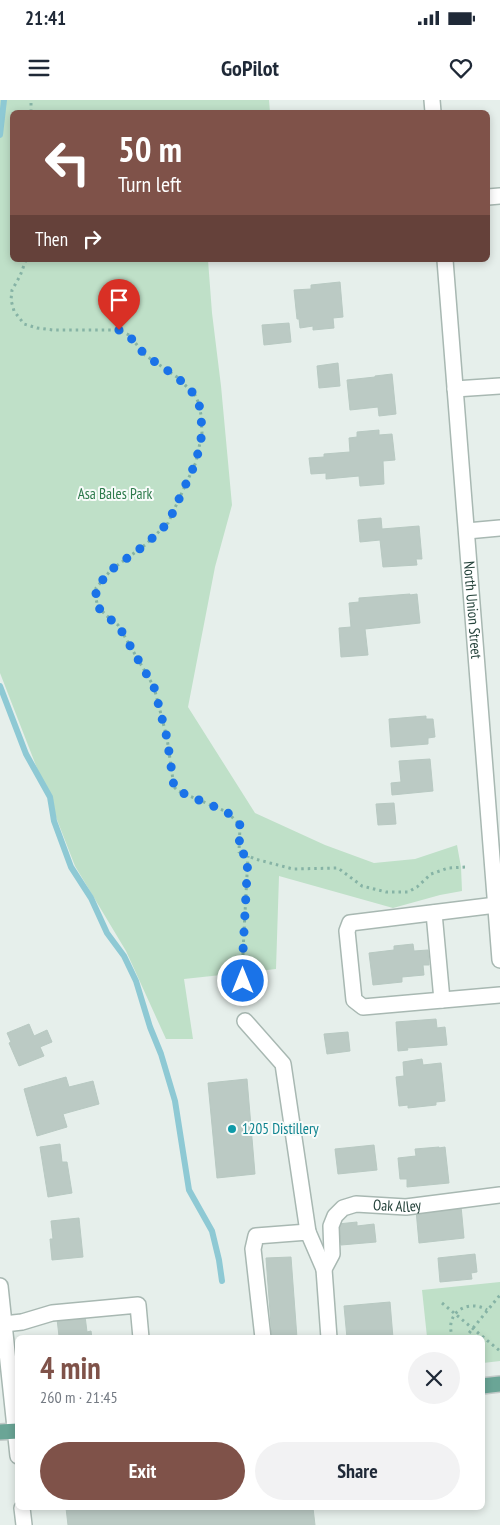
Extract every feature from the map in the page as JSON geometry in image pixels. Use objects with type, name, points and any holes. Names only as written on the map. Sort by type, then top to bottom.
[{"type":"main road","points":[[485,1386],[500,1384]]},
{"type":"street","name":"North Union Street","points":[[445,262],[467,531],[495,820],[496,905],[500,960]]},
{"type":"street","points":[[455,389],[500,386]]},
{"type":"street","points":[[467,531],[500,528]]},
{"type":"street","points":[[496,905],[350,923],[346,931],[354,1000],[363,1007],[500,996]]},
{"type":"street","points":[[434,913],[442,1000]]},
{"type":"street","points":[[245,1021],[282,1064],[308,1232],[324,1269],[329,1335]]},
{"type":"street","name":"Oak Alley","points":[[324,1269],[332,1254],[331,1226],[335,1216],[343,1208],[356,1204],[406,1207],[500,1195]]},
{"type":"street","points":[[263,1335],[253,1249],[256,1236],[308,1232]]},
{"type":"street","points":[[0,1286],[11,1431],[15,1445]]},
{"type":"street","points":[[4,1324],[22,1322],[52,1313],[138,1305],[141,1335]]},
{"type":"street","points":[[22,1510],[24,1525]]},
{"type":"path","points":[[25,262],[12,290],[11,300],[14,312],[24,324],[53,330],[119,330],[126,332],[145,355],[177,377],[195,395],[199,404],[202,434],[196,462],[168,523],[145,545],[111,570],[96,588],[98,607],[118,625],[154,687],[167,738],[174,787],[178,791],[227,812],[240,825],[239,852],[294,869],[338,868],[362,886],[386,892],[408,892],[417,887],[431,874],[448,868],[465,867]]},
{"type":"path","points":[[243,981],[248,856]]},
{"type":"path","points":[[467,1335],[500,1295]]},
{"type":"path","points":[[442,1303],[481,1335]]},
{"type":"path","points":[[452,1335],[450,1327],[455,1314],[467,1306],[481,1306],[487,1310]]},
{"type":"path","points":[[485,1339],[500,1351]]},
{"type":"green space","name":"Asa Bales Park","points":[[0,100],[269,100],[270,110],[10,110],[10,262],[208,262],[232,505],[215,567],[188,707],[255,813],[325,845],[374,863],[415,859],[457,845],[461,867],[462,891],[393,908],[279,876],[276,969],[184,979],[193,1039],[166,1039],[126,951],[75,866],[0,673]]},
{"type":"green space","points":[[500,1282],[500,1361],[485,1363],[485,1335],[427,1335],[422,1290]]},
{"type":"building","points":[[340,282],[343,317],[333,318],[334,328],[313,330],[313,326],[300,328],[299,319],[297,319],[294,290],[311,289],[311,285]]},
{"type":"building","points":[[289,323],[291,342],[264,345],[262,325]]},
{"type":"building","points":[[338,363],[340,386],[319,388],[317,366]]},
{"type":"building","points":[[392,374],[396,414],[379,416],[378,407],[350,410],[347,380]]},
{"type":"building","points":[[379,430],[379,435],[392,434],[395,460],[383,461],[384,484],[360,486],[359,476],[326,479],[326,473],[311,474],[309,458],[324,457],[324,454],[350,452],[349,438],[357,437],[357,432]]},
{"type":"building","points":[[381,518],[382,529],[419,526],[422,559],[416,559],[417,565],[383,567],[380,540],[360,542],[358,520]]},
{"type":"building","points":[[417,594],[420,623],[365,629],[368,655],[341,657],[339,628],[351,627],[349,603],[359,602],[359,598]]},
{"type":"building","points":[[426,716],[426,719],[433,719],[435,737],[428,738],[428,744],[391,747],[389,719]]},
{"type":"building","points":[[430,759],[433,791],[392,795],[391,783],[401,782],[399,761]]},
{"type":"building","points":[[394,803],[396,824],[378,825],[376,804]]},
{"type":"building","points":[[413,944],[414,951],[428,950],[429,965],[423,965],[424,975],[402,977],[402,982],[373,985],[369,953],[394,950],[394,946]]},
{"type":"building","points":[[436,1019],[437,1028],[445,1027],[447,1045],[407,1048],[408,1050],[398,1051],[396,1022]]},
{"type":"building","points":[[29,1024],[34,1036],[47,1030],[52,1042],[40,1047],[44,1056],[19,1066],[9,1043],[11,1042],[7,1033]]},
{"type":"building","points":[[348,1032],[350,1051],[327,1054],[324,1034]]},
{"type":"building","points":[[422,1059],[423,1065],[441,1063],[445,1101],[436,1102],[436,1105],[408,1108],[408,1105],[399,1106],[396,1077],[404,1076],[403,1062]]},
{"type":"building","points":[[66,1077],[69,1087],[93,1081],[99,1104],[63,1114],[67,1127],[37,1136],[24,1089]]},
{"type":"building","name":"1205 Distillery","points":[[247,1079],[255,1174],[217,1178],[208,1083]]},
{"type":"building","points":[[60,1144],[62,1162],[67,1162],[72,1193],[48,1197],[40,1147]]},
{"type":"building","points":[[374,1145],[377,1170],[338,1174],[335,1149]]},
{"type":"building","points":[[445,1147],[449,1183],[407,1187],[407,1179],[400,1179],[398,1158],[416,1156],[415,1149]]},
{"type":"building","points":[[461,1206],[464,1238],[419,1243],[416,1210]]},
{"type":"building","points":[[79,1218],[83,1257],[52,1260],[50,1239],[53,1239],[51,1221]]},
{"type":"building","points":[[357,1222],[357,1226],[374,1224],[376,1242],[341,1245],[338,1224]]},
{"type":"building","points":[[475,1254],[477,1272],[471,1273],[472,1279],[440,1282],[438,1258]]},
{"type":"building","points":[[291,1257],[297,1335],[272,1335],[266,1258]]},
{"type":"building","points":[[390,1302],[393,1335],[347,1335],[344,1306]]},
{"type":"building","points":[[85,1316],[87,1332],[91,1331],[92,1335],[59,1335],[57,1319]]},
{"type":"building","points":[[66,1510],[313,1510],[315,1525],[68,1525]]},
{"type":"waterway","points":[[0,135],[4,100]]},
{"type":"waterway","points":[[0,686],[26,754],[50,797],[54,821],[71,867],[91,898],[107,933],[124,956],[136,981],[175,1101],[189,1190],[212,1231],[222,1281]]},
{"type":"place","name":"1205 Distillery","points":[[232,1129]]},
{"type":"route","points":[[119,330],[126,332],[145,355],[177,377],[195,395],[201,415],[202,434],[196,462],[168,523],[145,545],[111,570],[96,588],[96,599],[98,607],[118,625],[154,687],[167,738],[174,787],[178,791],[227,812],[240,825],[239,852],[248,856],[243,981]]}]
